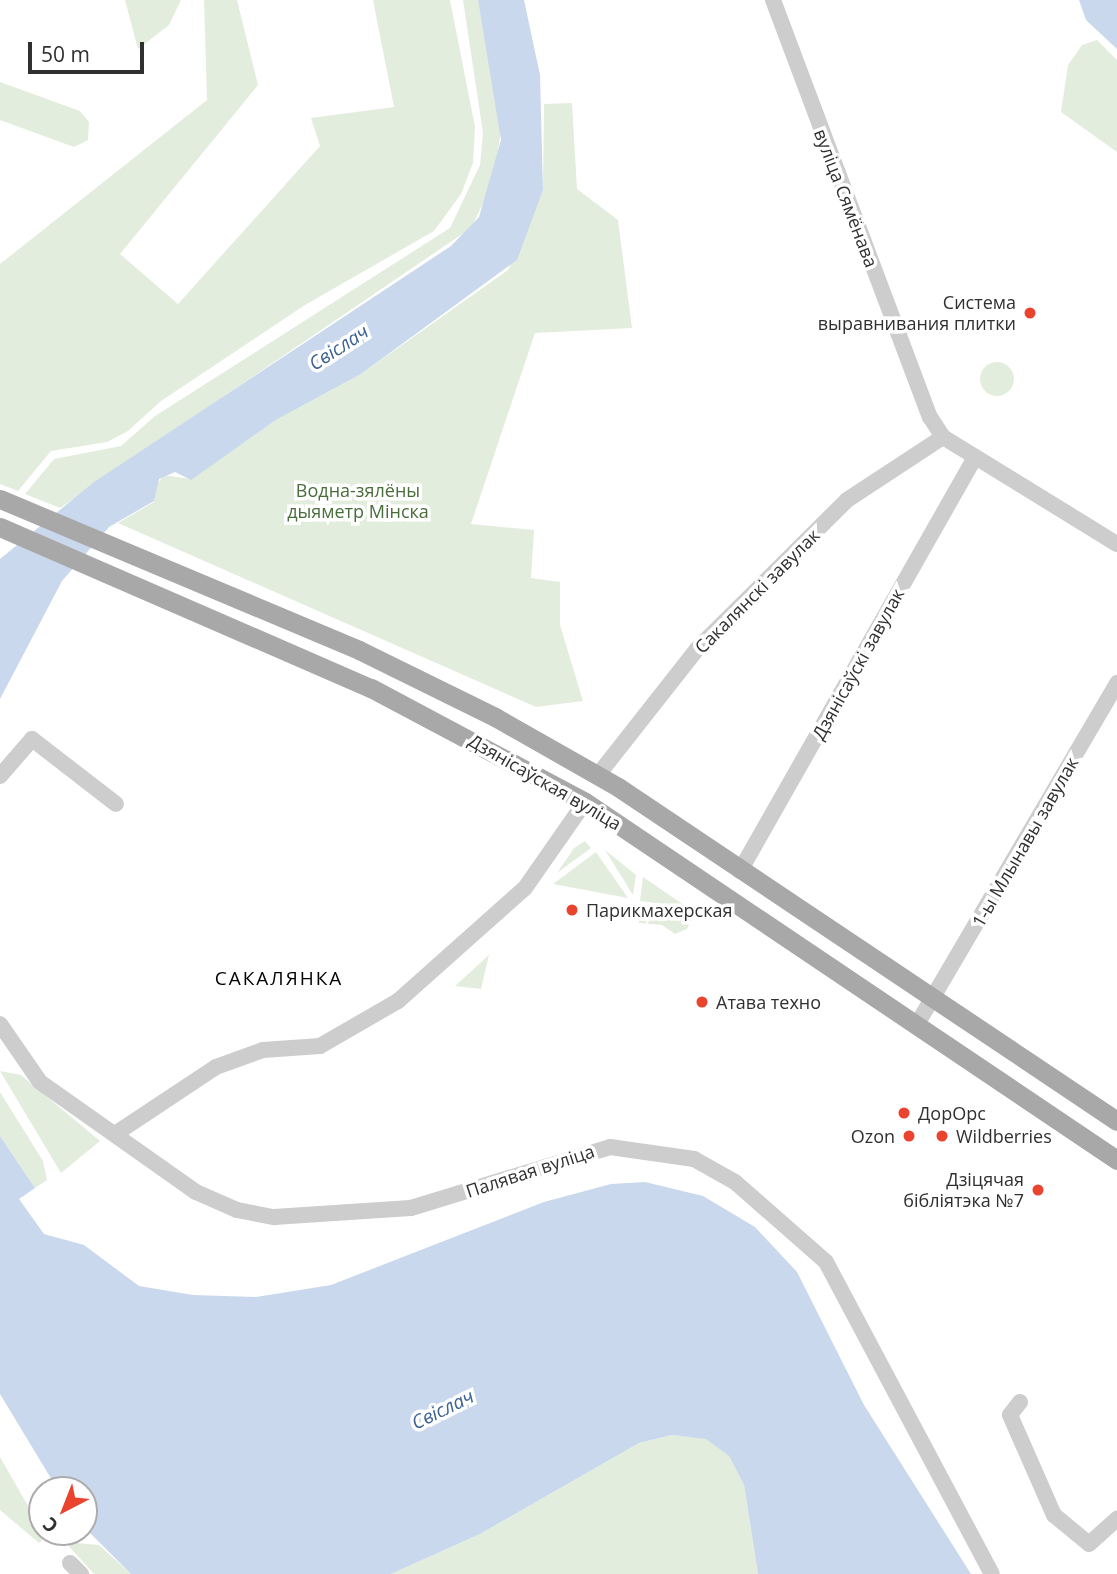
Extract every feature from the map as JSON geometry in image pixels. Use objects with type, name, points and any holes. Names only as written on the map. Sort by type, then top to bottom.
[{"type":"main road","name":"Дзянісаўская вуліца","points":[[0,499],[359,650],[598,775],[1117,1121]]},
{"type":"main road","name":"Дзянісаўская вуліца","points":[[0,527],[371,688],[585,802],[1117,1160]]},
{"type":"main road","points":[[715,891],[747,876]]},
{"type":"street","name":"вуліца Сямёнава","points":[[773,0],[930,417],[943,438]]},
{"type":"street","points":[[943,438],[1117,544]]},
{"type":"street","name":"Сакалянскі завулак","points":[[598,775],[697,649],[847,499],[943,438]]},
{"type":"street","name":"Дзянісаўскі завулак","points":[[747,876],[975,457]]},
{"type":"street","name":"1-ы Млынавы завулак","points":[[916,1026],[1117,683]]},
{"type":"street","points":[[0,776],[32,739],[116,804]]},
{"type":"street","points":[[115,1133],[216,1067],[263,1050],[320,1046],[398,1001],[525,888],[585,802]]},
{"type":"street","name":"Палявая вуліца","points":[[0,1024],[40,1082],[213,1202],[274,1217],[411,1208],[610,1147],[694,1159],[772,1210],[826,1262],[992,1574]]},
{"type":"street","points":[[1020,1402],[1010,1415],[1054,1515],[1089,1544],[1117,1519]]},
{"type":"green space","points":[[125,0],[181,0],[169,25],[138,49]]},
{"type":"green space","points":[[204,0],[237,0],[258,85],[120,254],[178,304],[320,146],[311,118],[394,107],[373,0],[450,0],[475,127],[473,163],[461,194],[434,231],[305,305],[161,401],[128,431],[107,442],[51,451],[18,491],[0,484],[0,264],[207,100]]},
{"type":"green space","points":[[463,0],[478,0],[501,129],[494,181],[471,228],[60,508],[25,494],[54,459],[121,446],[155,416],[450,228],[480,165],[483,133]]},
{"type":"green space","points":[[1097,40],[1117,60],[1117,152],[1061,112],[1068,65],[1082,45]]},
{"type":"green space","points":[[0,82],[80,111],[89,122],[88,140],[74,147],[0,120]]},
{"type":"green space","name":"Водна-зялёны дыяметр Мінска","points":[[572,103],[577,189],[618,220],[632,328],[535,333],[471,524],[534,530],[531,578],[560,582],[560,625],[583,701],[536,707],[118,523],[154,502],[153,489],[164,475],[191,479],[276,420],[361,374],[508,270],[543,190],[544,104]]},
{"type":"green space","points":[[997,362],[1009,367],[1014,379],[1009,391],[997,396],[985,391],[980,379],[985,367]]},
{"type":"green space","points":[[585,841],[591,848],[557,873],[574,848]]},
{"type":"green space","points":[[605,850],[636,875],[633,895]]},
{"type":"green space","points":[[596,852],[628,898],[553,884]]},
{"type":"green space","points":[[643,877],[687,907],[640,901]]},
{"type":"green space","points":[[638,907],[694,913],[687,929],[675,934],[662,925],[639,923]]},
{"type":"green space","points":[[489,955],[481,989],[455,986]]},
{"type":"green space","points":[[0,1071],[21,1075],[100,1141],[61,1173]]},
{"type":"green space","points":[[0,1092],[43,1161],[47,1180],[35,1188],[0,1136]]},
{"type":"green space","points":[[672,1435],[706,1438],[729,1456],[744,1485],[758,1574],[391,1574],[480,1534],[639,1443]]},
{"type":"green space","points":[[0,1457],[28,1506],[28,1534],[0,1510]]},
{"type":"green space","points":[[99,1545],[131,1574],[94,1574],[69,1546]]},
{"type":"water","name":"Свіслач","points":[[478,0],[524,0],[540,75],[543,190],[517,260],[361,374],[276,420],[191,480],[175,472],[159,479],[154,501],[109,527],[62,581],[0,699],[0,559],[94,482],[451,246],[479,217],[501,140]]},
{"type":"water","points":[[1079,0],[1117,0],[1117,49],[1086,20]]},
{"type":"water","name":"Свіслач","points":[[0,1136],[35,1188],[19,1199],[44,1234],[84,1245],[139,1286],[193,1295],[256,1297],[331,1285],[544,1202],[611,1184],[645,1182],[703,1196],[755,1227],[797,1272],[864,1405],[971,1574],[758,1574],[744,1485],[729,1456],[706,1439],[672,1435],[639,1443],[480,1534],[391,1574],[131,1574],[98,1541],[98,1476],[50,1476],[0,1394]]},
{"type":"place","name":"Система выравнивания плитки","points":[[1030,313]]},
{"type":"place","name":"Парикмахерская","points":[[572,910]]},
{"type":"place","name":"Атава техно","points":[[702,1002]]},
{"type":"place","name":"ДорОрс","points":[[904,1113]]},
{"type":"place","name":"Ozon","points":[[909,1136]]},
{"type":"place","name":"Wildberries","points":[[942,1136]]},
{"type":"place","name":"Дзіцячая бібліятэка №7","points":[[1038,1190]]},
{"type":"district","name":"САКАЛЯНКА","points":[[279,979]]}]
